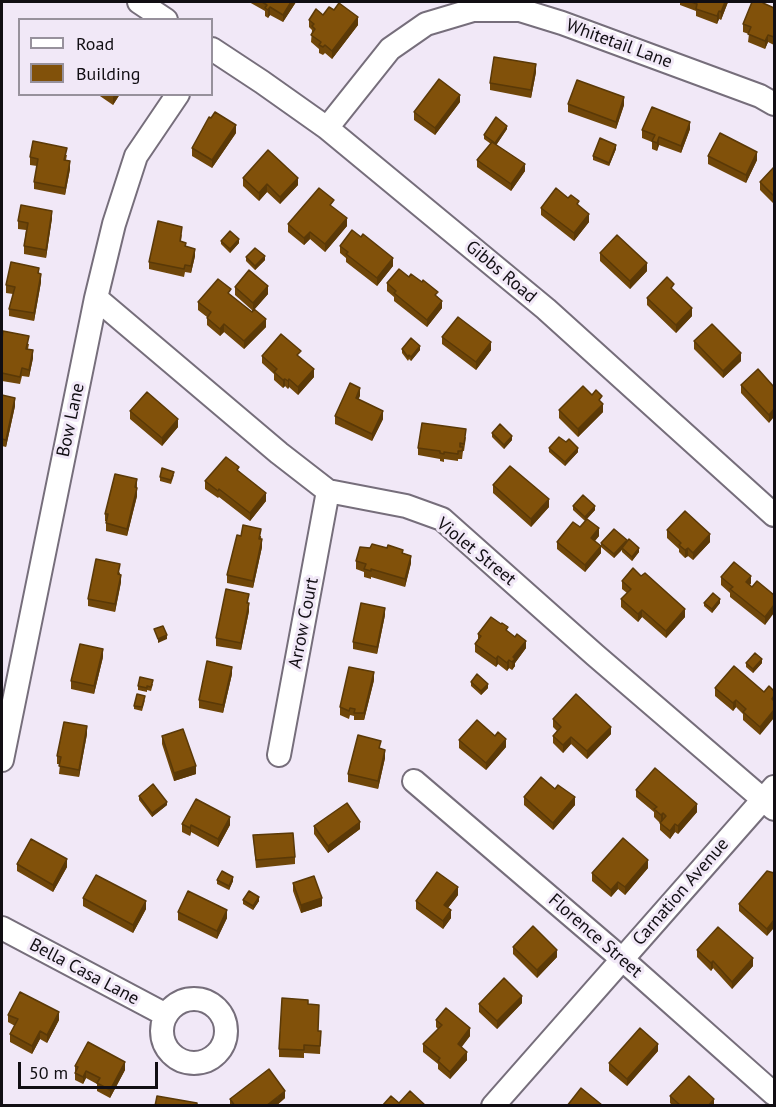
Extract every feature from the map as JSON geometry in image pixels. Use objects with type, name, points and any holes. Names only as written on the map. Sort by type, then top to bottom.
[{"type":"street","points":[[139,2],[163,18]]},
{"type":"street","name":"Whitetail Lane","points":[[327,128],[390,49],[426,24],[473,10],[520,10],[562,22],[760,96],[774,104]]},
{"type":"street","name":"Gibbs Road","points":[[213,52],[262,82],[327,128],[546,309],[774,515]]},
{"type":"street","name":"Bow Lane","points":[[2,760],[96,298],[114,224],[136,156],[177,96]]},
{"type":"street","name":"Violet Street","points":[[96,298],[279,453],[328,491],[406,506],[442,519],[595,655],[771,798]]},
{"type":"street","name":"Arrow Court","points":[[279,755],[328,491]]},
{"type":"street","name":"Florence Street","points":[[414,781],[622,959],[774,1094]]},
{"type":"street","name":"Carnation Avenue","points":[[493,1106],[622,959],[771,798]]},
{"type":"street","name":"Bella Casa Lane","points":[[2,928],[166,1016]]},
{"type":"building","points":[[262,2],[291,2],[283,15],[270,7],[268,10],[265,8],[267,5]]},
{"type":"building","points":[[691,2],[725,2],[717,16],[696,9],[697,4]]},
{"type":"building","points":[[752,2],[764,2],[774,8],[774,37],[768,35],[765,41],[748,34],[751,27],[743,24]]},
{"type":"building","points":[[339,3],[358,17],[332,51],[325,45],[323,47],[319,45],[321,42],[311,35],[315,29],[312,26],[314,24],[309,20],[316,9],[323,15],[329,7],[334,10]]},
{"type":"building","points":[[494,57],[536,64],[531,90],[490,83]]},
{"type":"building","points":[[439,79],[460,95],[435,128],[414,112]]},
{"type":"building","points":[[577,80],[624,97],[616,122],[568,104]]},
{"type":"building","points":[[652,107],[690,122],[681,146],[659,137],[657,143],[652,141],[655,135],[642,130]]},
{"type":"building","points":[[215,112],[236,125],[212,160],[192,148],[209,117],[211,118]]},
{"type":"building","points":[[496,117],[507,126],[495,143],[484,135]]},
{"type":"building","points":[[720,133],[757,152],[746,175],[708,156]]},
{"type":"building","points":[[600,138],[616,145],[609,163],[593,156]]},
{"type":"building","points":[[33,141],[67,148],[64,160],[70,161],[65,188],[34,182],[38,159],[30,157]]},
{"type":"building","points":[[492,142],[525,164],[511,184],[477,160]]},
{"type":"building","points":[[268,150],[298,178],[280,197],[267,184],[259,193],[243,178]]},
{"type":"building","points":[[774,167],[774,196],[760,182]]},
{"type":"building","points":[[319,188],[334,200],[330,205],[347,218],[325,244],[310,232],[304,238],[288,224]]},
{"type":"building","points":[[556,188],[568,198],[571,195],[579,201],[577,204],[589,214],[574,233],[541,208]]},
{"type":"building","points":[[21,205],[52,211],[46,250],[24,246],[28,223],[18,221]]},
{"type":"building","points":[[158,221],[182,227],[180,241],[186,243],[185,246],[195,249],[191,266],[185,265],[184,269],[149,262]]},
{"type":"building","points":[[352,230],[361,237],[363,234],[393,258],[377,278],[346,254],[348,252],[340,246]]},
{"type":"building","points":[[230,231],[239,239],[230,249],[221,241]]},
{"type":"building","points":[[617,235],[647,263],[630,281],[600,253]]},
{"type":"building","points":[[255,248],[265,256],[255,266],[246,257]]},
{"type":"building","points":[[11,262],[39,268],[38,273],[41,274],[34,313],[9,309],[15,287],[6,285]]},
{"type":"building","points":[[399,269],[409,277],[411,274],[422,282],[423,280],[438,292],[435,295],[442,301],[427,320],[394,293],[396,291],[387,283]]},
{"type":"building","points":[[249,270],[268,286],[253,303],[235,287]]},
{"type":"building","points":[[667,277],[674,284],[671,288],[692,308],[676,325],[647,298]]},
{"type":"building","points":[[218,279],[231,289],[228,293],[252,312],[254,309],[266,319],[244,341],[224,324],[220,329],[207,318],[211,312],[198,302]]},
{"type":"building","points":[[458,317],[491,342],[476,362],[442,337]]},
{"type":"building","points":[[712,324],[741,353],[723,371],[694,341]]},
{"type":"building","points":[[3,331],[29,336],[26,349],[33,350],[29,370],[22,368],[20,377],[2,373]]},
{"type":"building","points":[[281,334],[301,351],[297,355],[314,369],[298,387],[289,379],[288,381],[283,380],[274,372],[277,369],[262,356]]},
{"type":"building","points":[[411,338],[420,346],[411,357],[409,355],[408,357],[402,349]]},
{"type":"building","points":[[758,369],[774,387],[774,409],[769,415],[741,385]]},
{"type":"building","points":[[350,383],[360,388],[356,398],[383,411],[372,434],[335,416]]},
{"type":"building","points":[[583,386],[592,395],[596,390],[602,396],[599,400],[603,404],[578,429],[559,410]]},
{"type":"building","points":[[147,392],[178,419],[162,438],[130,411]]},
{"type":"building","points":[[2,395],[15,398],[6,440],[2,439]]},
{"type":"building","points":[[422,423],[466,429],[464,444],[460,443],[460,447],[463,447],[462,451],[458,451],[458,454],[444,452],[444,454],[440,451],[418,448]]},
{"type":"building","points":[[500,424],[512,436],[504,445],[492,433]]},
{"type":"building","points":[[559,437],[566,442],[569,439],[578,448],[565,462],[549,448]]},
{"type":"building","points":[[226,457],[239,467],[237,470],[266,493],[250,513],[205,481]]},
{"type":"building","points":[[510,466],[549,499],[531,519],[493,485]]},
{"type":"building","points":[[162,468],[174,472],[171,480],[160,477]]},
{"type":"building","points":[[115,474],[137,479],[127,529],[106,523],[108,514],[105,514]]},
{"type":"building","points":[[583,495],[595,506],[585,517],[573,506]]},
{"type":"building","points":[[685,511],[710,534],[693,553],[688,548],[685,550],[679,545],[681,543],[667,530]]},
{"type":"building","points":[[587,519],[599,528],[591,538],[601,546],[585,565],[557,542],[573,522],[580,527]]},
{"type":"building","points":[[243,525],[261,529],[259,539],[262,539],[253,581],[227,575],[237,535],[241,536]]},
{"type":"building","points":[[614,529],[627,540],[614,554],[601,543]]},
{"type":"building","points":[[629,539],[639,548],[632,557],[622,548]]},
{"type":"building","points":[[372,544],[387,548],[388,545],[403,550],[402,553],[411,556],[405,579],[364,569],[366,564],[356,561],[360,547],[370,548]]},
{"type":"building","points":[[96,559],[120,564],[118,574],[121,575],[115,604],[88,599]]},
{"type":"building","points":[[734,562],[751,576],[746,582],[752,587],[757,581],[774,595],[774,605],[765,617],[730,589],[733,587],[721,577]]},
{"type":"building","points":[[633,568],[641,576],[645,573],[685,609],[666,631],[642,610],[638,614],[621,599],[631,589],[622,581]]},
{"type":"building","points":[[226,589],[249,594],[241,643],[216,638]]},
{"type":"building","points":[[713,593],[720,599],[712,609],[704,603]]},
{"type":"building","points":[[361,603],[385,608],[377,647],[353,642]]},
{"type":"building","points":[[491,617],[508,627],[506,630],[515,637],[517,634],[526,641],[513,657],[515,659],[512,662],[509,660],[507,663],[498,656],[496,659],[475,644],[481,636],[478,634]]},
{"type":"building","points":[[163,626],[167,635],[158,639],[154,629]]},
{"type":"building","points":[[80,644],[103,649],[94,686],[71,681]]},
{"type":"building","points":[[755,653],[762,659],[753,669],[746,663]]},
{"type":"building","points":[[207,661],[232,667],[223,705],[199,700]]},
{"type":"building","points":[[734,666],[764,692],[769,686],[774,691],[772,699],[774,710],[760,727],[743,712],[746,709],[736,700],[733,703],[715,688]]},
{"type":"building","points":[[349,667],[374,672],[364,713],[354,713],[355,709],[350,708],[349,711],[340,707]]},
{"type":"building","points":[[477,674],[488,684],[481,691],[471,682]]},
{"type":"building","points":[[140,677],[153,680],[151,687],[138,686]]},
{"type":"building","points":[[137,694],[145,696],[142,707],[134,706]]},
{"type":"building","points":[[576,694],[611,727],[587,751],[571,737],[563,745],[553,736],[561,727],[553,719]]},
{"type":"building","points":[[477,720],[495,736],[498,732],[506,739],[486,763],[459,740]]},
{"type":"building","points":[[64,722],[87,726],[79,770],[59,766],[61,757],[57,756]]},
{"type":"building","points":[[183,729],[196,766],[174,773],[162,736]]},
{"type":"building","points":[[358,735],[381,741],[379,748],[385,750],[378,781],[348,774]]},
{"type":"building","points":[[655,768],[697,804],[678,826],[675,824],[670,831],[660,823],[666,816],[654,809],[657,807],[636,790]]},
{"type":"building","points":[[541,777],[555,789],[558,785],[575,797],[553,823],[524,797]]},
{"type":"building","points":[[153,784],[167,802],[152,813],[139,796]]},
{"type":"building","points":[[196,799],[230,817],[218,839],[191,825],[190,828],[182,824]]},
{"type":"building","points":[[347,803],[360,822],[328,846],[314,826]]},
{"type":"building","points":[[293,833],[295,857],[256,860],[253,835]]},
{"type":"building","points":[[623,838],[648,860],[625,887],[618,882],[611,890],[592,873]]},
{"type":"building","points":[[31,839],[67,859],[53,885],[17,864]]},
{"type":"building","points":[[222,871],[233,877],[229,886],[217,880]]},
{"type":"building","points":[[767,871],[774,873],[774,920],[767,929],[739,904]]},
{"type":"building","points":[[437,872],[458,887],[444,905],[451,910],[443,921],[416,901]]},
{"type":"building","points":[[96,875],[146,901],[133,925],[83,898]]},
{"type":"building","points":[[314,876],[322,898],[301,905],[293,883]]},
{"type":"building","points":[[188,891],[227,910],[217,931],[178,912]]},
{"type":"building","points":[[249,891],[259,897],[253,906],[243,900]]},
{"type":"building","points":[[533,926],[557,950],[537,970],[513,947]]},
{"type":"building","points":[[718,927],[753,958],[732,982],[713,961],[711,963],[697,950]]},
{"type":"building","points":[[504,978],[522,996],[497,1021],[479,1004]]},
{"type":"building","points":[[20,992],[59,1012],[47,1035],[40,1031],[32,1046],[10,1034],[18,1019],[8,1015]]},
{"type":"building","points":[[282,998],[308,1000],[308,1004],[319,1005],[320,1046],[304,1045],[304,1050],[279,1049]]},
{"type":"building","points":[[446,1008],[470,1028],[458,1044],[467,1052],[450,1072],[438,1061],[440,1058],[423,1044],[442,1025],[436,1020]]},
{"type":"building","points":[[640,1028],[658,1044],[627,1079],[609,1063]]},
{"type":"building","points":[[88,1042],[125,1062],[110,1090],[97,1083],[100,1078],[86,1071],[83,1077],[75,1073],[78,1067],[75,1066]]},
{"type":"building","points":[[269,1069],[285,1091],[266,1106],[235,1106],[230,1099]]},
{"type":"building","points":[[689,1076],[714,1099],[708,1106],[681,1106],[670,1096]]},
{"type":"building","points":[[581,1088],[602,1105],[602,1106],[567,1106]]},
{"type":"building","points":[[410,1091],[426,1106],[382,1106],[391,1096],[399,1103]]},
{"type":"building","points":[[157,1096],[197,1103],[197,1106],[155,1106]]}]
